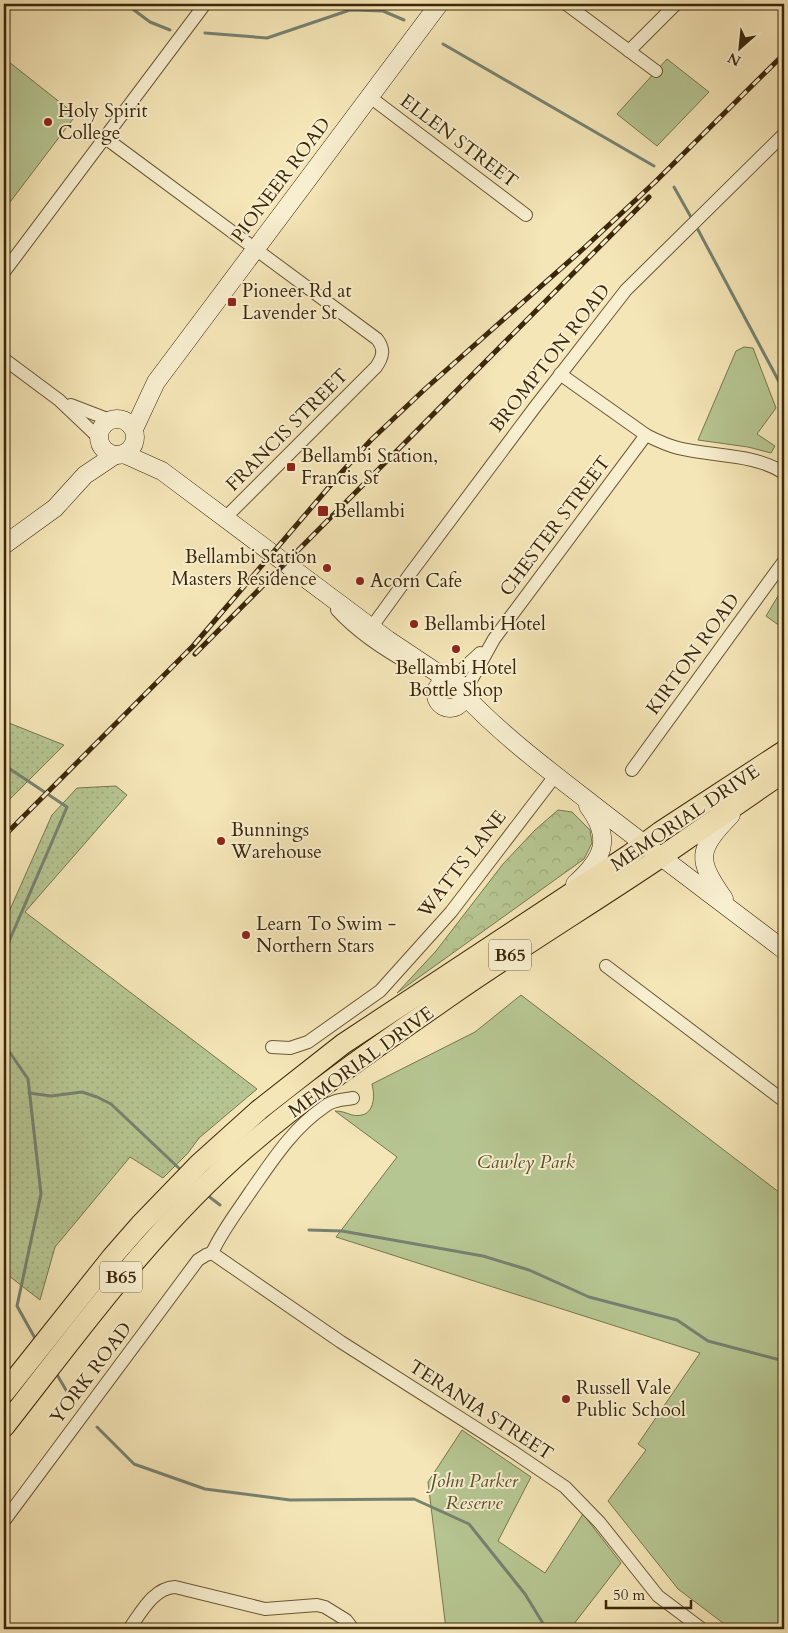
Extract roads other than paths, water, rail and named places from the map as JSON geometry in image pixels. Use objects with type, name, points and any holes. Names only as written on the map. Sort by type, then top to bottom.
[{"type":"main road","name":"PIONEER ROAD","points":[[86,475],[99,439],[101,427],[156,382],[439,4]]},
{"type":"main road","name":"PIONEER ROAD","points":[[119,455],[132,447],[135,433],[156,382]]},
{"type":"main road","points":[[112,419],[118,418],[128,422],[162,471],[371,628],[449,680],[458,683],[464,694],[511,739],[555,776],[784,950]]},
{"type":"main road","points":[[99,439],[105,451],[162,471]]},
{"type":"main road","points":[[4,545],[55,508],[86,475],[119,455]]},
{"type":"main road","points":[[388,640],[415,667],[441,705],[478,719],[511,739]]},
{"type":"main road","points":[[435,695],[437,687],[444,681],[449,680]]},
{"type":"main road","points":[[450,708],[458,706],[464,694]]},
{"type":"main road","name":"MEMORIAL DRIVE","points":[[4,1393],[112,1256],[168,1194],[258,1110],[336,1049],[784,751]]},
{"type":"main road","name":"MEMORIAL DRIVE","points":[[4,1427],[116,1284],[183,1209],[247,1147],[361,1058],[520,948],[661,857],[784,772]]},
{"type":"main road","points":[[549,908],[584,876],[601,852],[602,832],[599,824],[576,792]]},
{"type":"main road","points":[[733,912],[711,880],[704,865],[704,858],[706,847],[718,828],[747,798]]},
{"type":"street","points":[[4,272],[205,4]]},
{"type":"street","points":[[566,4],[656,72]]},
{"type":"street","points":[[628,51],[676,4]]},
{"type":"street","name":"ELLEN STREET","points":[[370,97],[526,215]]},
{"type":"street","name":"BROMPTON ROAD","points":[[371,628],[560,374],[626,290],[784,134]]},
{"type":"street","points":[[104,137],[256,249]]},
{"type":"street","name":"FRANCIS STREET","points":[[224,519],[376,367],[383,353],[382,346],[377,339],[256,249]]},
{"type":"street","points":[[4,359],[59,400],[99,439]]},
{"type":"street","points":[[560,374],[646,435],[661,443],[677,448],[761,462],[784,473]]},
{"type":"street","points":[[59,400],[112,419]]},
{"type":"street","name":"CHESTER STREET","points":[[494,639],[646,435]]},
{"type":"street","name":"KIRTON ROAD","points":[[632,770],[784,561]]},
{"type":"street","points":[[319,589],[348,621],[392,655],[415,667]]},
{"type":"street","points":[[449,680],[494,639]]},
{"type":"street","points":[[464,694],[494,639]]},
{"type":"street","name":"WATTS LANE","points":[[272,1047],[290,1048],[308,1042],[380,992],[451,912],[555,776]]},
{"type":"street","points":[[606,966],[784,1101]]},
{"type":"street","points":[[212,1253],[221,1234],[265,1171],[303,1124],[325,1106],[336,1100],[353,1098]]},
{"type":"street","name":"YORK ROAD","points":[[4,1521],[198,1260],[206,1254],[212,1253]]},
{"type":"street","name":"TERANIA STREET","points":[[212,1253],[341,1342],[565,1487],[600,1523],[658,1596],[702,1629]]},
{"type":"street","points":[[129,1629],[156,1593],[167,1587],[175,1587],[265,1609],[317,1605],[325,1607],[346,1620],[353,1629]]},
{"type":"waterway","points":[[4,11],[26,4]]},
{"type":"waterway","points":[[126,4],[150,22],[170,30]]},
{"type":"waterway","points":[[205,33],[267,38],[350,10],[383,11],[404,20]]},
{"type":"waterway","points":[[443,44],[654,166]]},
{"type":"waterway","points":[[674,187],[692,219]]},
{"type":"waterway","points":[[696,226],[784,391]]},
{"type":"waterway","points":[[4,765],[67,807],[4,953]]},
{"type":"waterway","points":[[4,1044],[28,1079],[41,1194],[17,1306],[36,1340]]},
{"type":"waterway","points":[[29,1093],[51,1096],[82,1092],[111,1104],[183,1172]]},
{"type":"waterway","points":[[207,1195],[220,1205]]},
{"type":"waterway","points":[[309,1230],[342,1231],[483,1256],[529,1270],[589,1297],[677,1320],[708,1341],[784,1361]]},
{"type":"waterway","points":[[56,1373],[74,1400]]},
{"type":"waterway","points":[[97,1427],[134,1464],[205,1489],[290,1500],[414,1499],[469,1524],[525,1594],[544,1625]]},
{"type":"railway","points":[[4,836],[193,646],[371,440],[655,182],[784,54]]},
{"type":"railway","points":[[195,654],[649,197]]},
{"type":"place","name":"Holy Spirit College","points":[[48,122]]},
{"type":"place","name":"Pioneer Rd at Lavender St","points":[[232,302]]},
{"type":"place","name":"Bellambi Station, Francis St","points":[[291,467]]},
{"type":"place","name":"Bellambi","points":[[323,511]]},
{"type":"place","name":"Bellambi Station Masters Residence","points":[[327,568]]},
{"type":"place","name":"Acorn Cafe","points":[[360,581]]},
{"type":"place","name":"Bellambi Hotel","points":[[414,624]]},
{"type":"place","name":"Bellambi Hotel Bottle Shop","points":[[456,649]]},
{"type":"place","name":"Bunnings Warehouse","points":[[221,841]]},
{"type":"place","name":"Learn To Swim - Northern Stars","points":[[246,935]]},
{"type":"place","name":"Russell Vale Public School","points":[[566,1399]]},
{"type":"park label","name":"Cawley Park","points":[[526,1162]]},
{"type":"park label","name":"John Parker Reserve","points":[[474,1492]]}]
